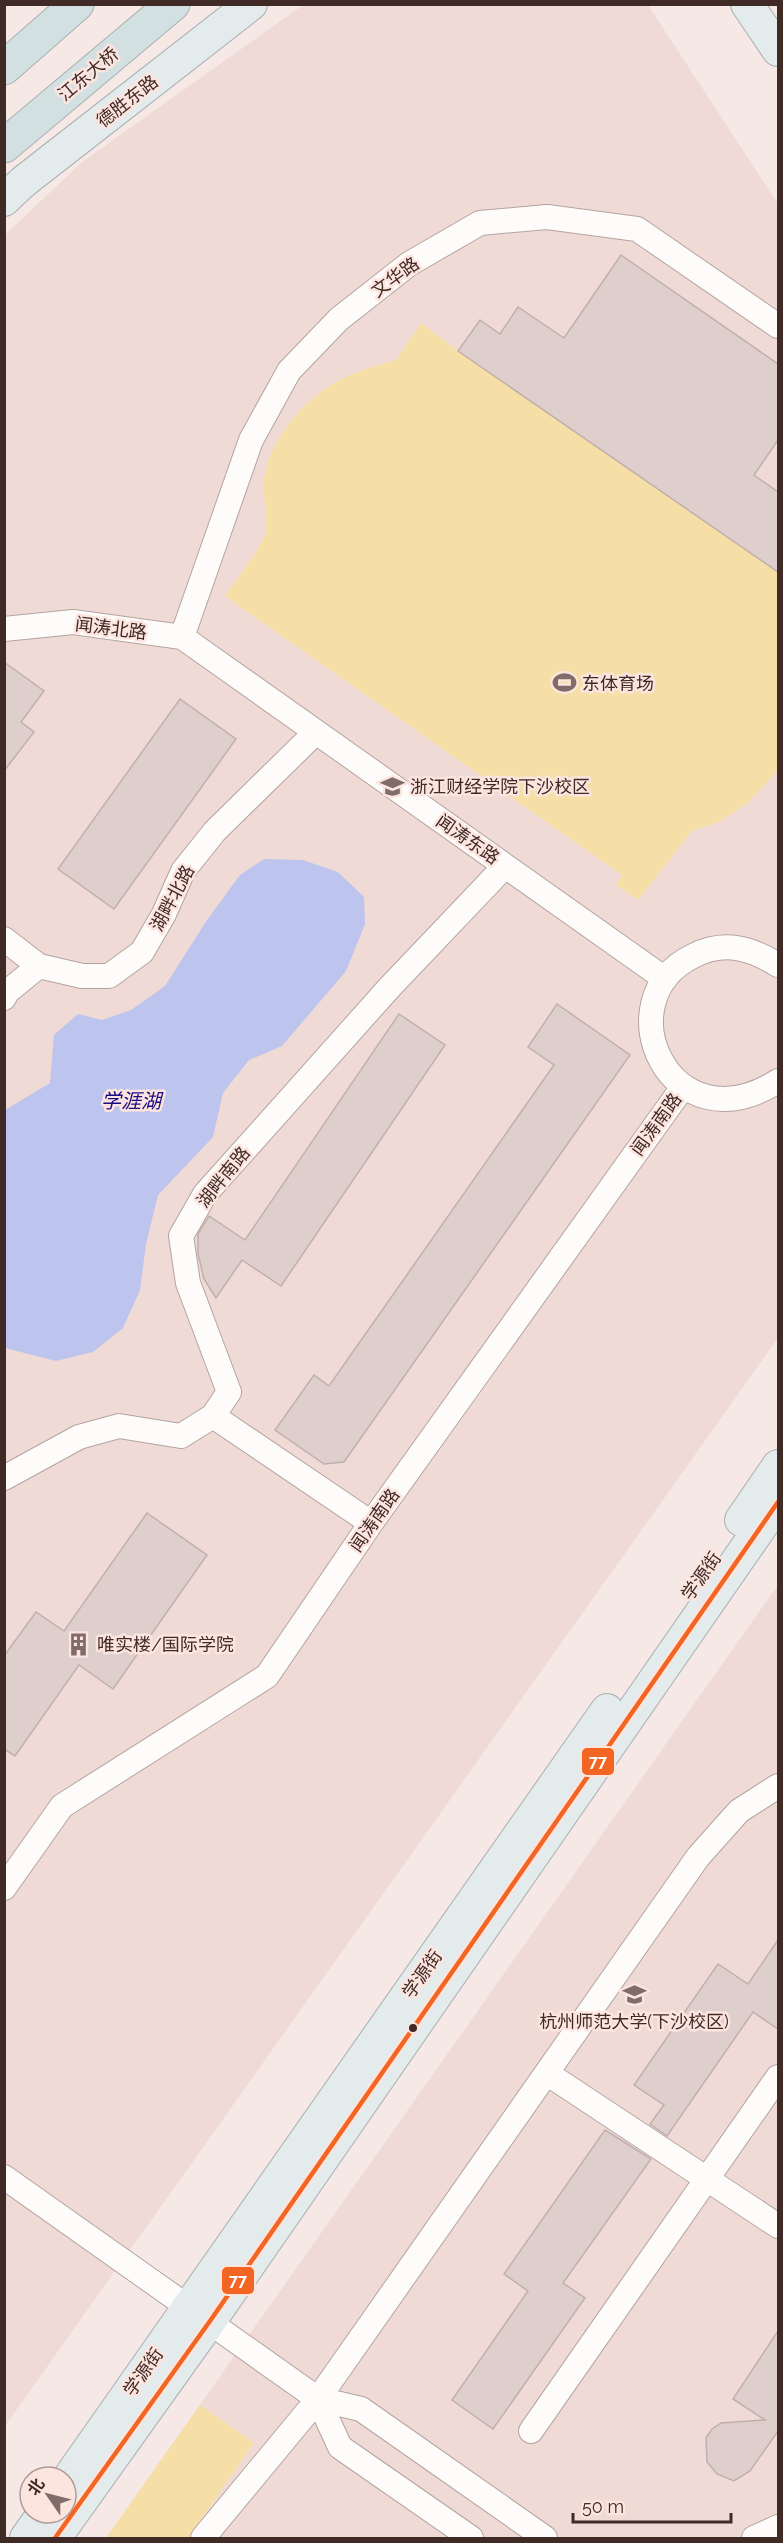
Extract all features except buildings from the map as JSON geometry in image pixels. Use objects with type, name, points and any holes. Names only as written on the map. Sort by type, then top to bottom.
[{"type":"highway","points":[[4,69],[77,4]]},
{"type":"highway","name":"江东大桥","points":[[4,146],[173,4]]},
{"type":"main road","name":"德胜东路","points":[[4,200],[23,182],[251,4]]},
{"type":"main road","points":[[747,4],[778,50]]},
{"type":"main road","name":"学源街","points":[[78,2467],[200,2313],[778,1466]]},
{"type":"main road","points":[[55,2538],[200,2313],[778,1502]]},
{"type":"main road","points":[[26,2538],[35,2525]]},
{"type":"street","name":"文华路","points":[[182,637],[251,440],[289,371],[339,319],[409,264],[480,223],[547,217],[637,229],[778,326]]},
{"type":"street","name":"闻涛北路","points":[[4,629],[73,622],[182,637]]},
{"type":"street","name":"闻涛东路","points":[[182,637],[665,979]]},
{"type":"street","name":"湖畔北路","points":[[39,966],[82,976],[109,976],[142,952],[164,914],[183,871],[215,831],[316,732]]},
{"type":"street","name":"湖畔南路","points":[[4,1478],[79,1437],[119,1426],[181,1436],[213,1416],[230,1392],[188,1282],[181,1236],[205,1194],[389,988],[505,866]]},
{"type":"street","points":[[4,939],[39,966],[7,992],[4,998]]},
{"type":"street","points":[[778,965],[757,952],[732,946],[706,949],[683,961],[665,979],[654,1000],[651,1025],[655,1048],[666,1070],[683,1087],[707,1098],[732,1100],[758,1094],[778,1081]]},
{"type":"street","name":"闻涛南路","points":[[4,1888],[62,1806],[267,1676],[371,1523],[683,1087]]},
{"type":"street","points":[[213,1416],[371,1523]]},
{"type":"street","points":[[203,2538],[318,2398],[548,2074],[698,1857],[739,1811],[778,1786]]},
{"type":"street","points":[[548,2074],[778,2226]]},
{"type":"street","points":[[531,2431],[778,2077]]},
{"type":"street","points":[[4,2177],[318,2398],[361,2409],[545,2538]]},
{"type":"street","points":[[318,2398],[340,2447],[471,2538]]},
{"type":"street","points":[[754,2538],[778,2527]]},
{"type":"shaded area","name":"浙江财经学院下沙校区","points":[[303,5],[648,5],[778,204],[778,1338],[5,2426],[5,235],[82,162]]},
{"type":"shaded area","name":"东体育场","points":[[480,320],[778,533],[778,770],[748,803],[719,822],[692,831],[638,900],[616,885],[622,875],[225,596],[263,540],[266,528],[264,479],[267,464],[280,436],[300,411],[324,390],[343,378],[396,360],[421,323],[458,351]]},
{"type":"shaded area","name":"杭州师范大学(下沙校区)","points":[[778,1585],[778,2538],[106,2538]]},
{"type":"shaded area","points":[[200,2405],[254,2443],[188,2538],[106,2538]]},
{"type":"water","name":"学涯湖","points":[[264,859],[303,860],[338,872],[364,897],[365,924],[346,971],[282,1046],[249,1060],[223,1093],[213,1137],[158,1195],[146,1244],[140,1290],[123,1328],[93,1352],[56,1361],[5,1348],[5,1110],[50,1083],[54,1035],[78,1014],[102,1020],[131,1010],[165,986],[207,920],[240,875]]},
{"type":"transit line","name":"77","points":[[55,2538],[210,2321],[778,1502]]},
{"type":"place","name":"东体育场","points":[[564,683]]},
{"type":"place","name":"浙江财经学院下沙校区","points":[[392,786]]},
{"type":"place","name":"唯实楼/国际学院","points":[[79,1644]]},
{"type":"place","name":"杭州师范大学(下沙校区)","points":[[634,1995]]}]
